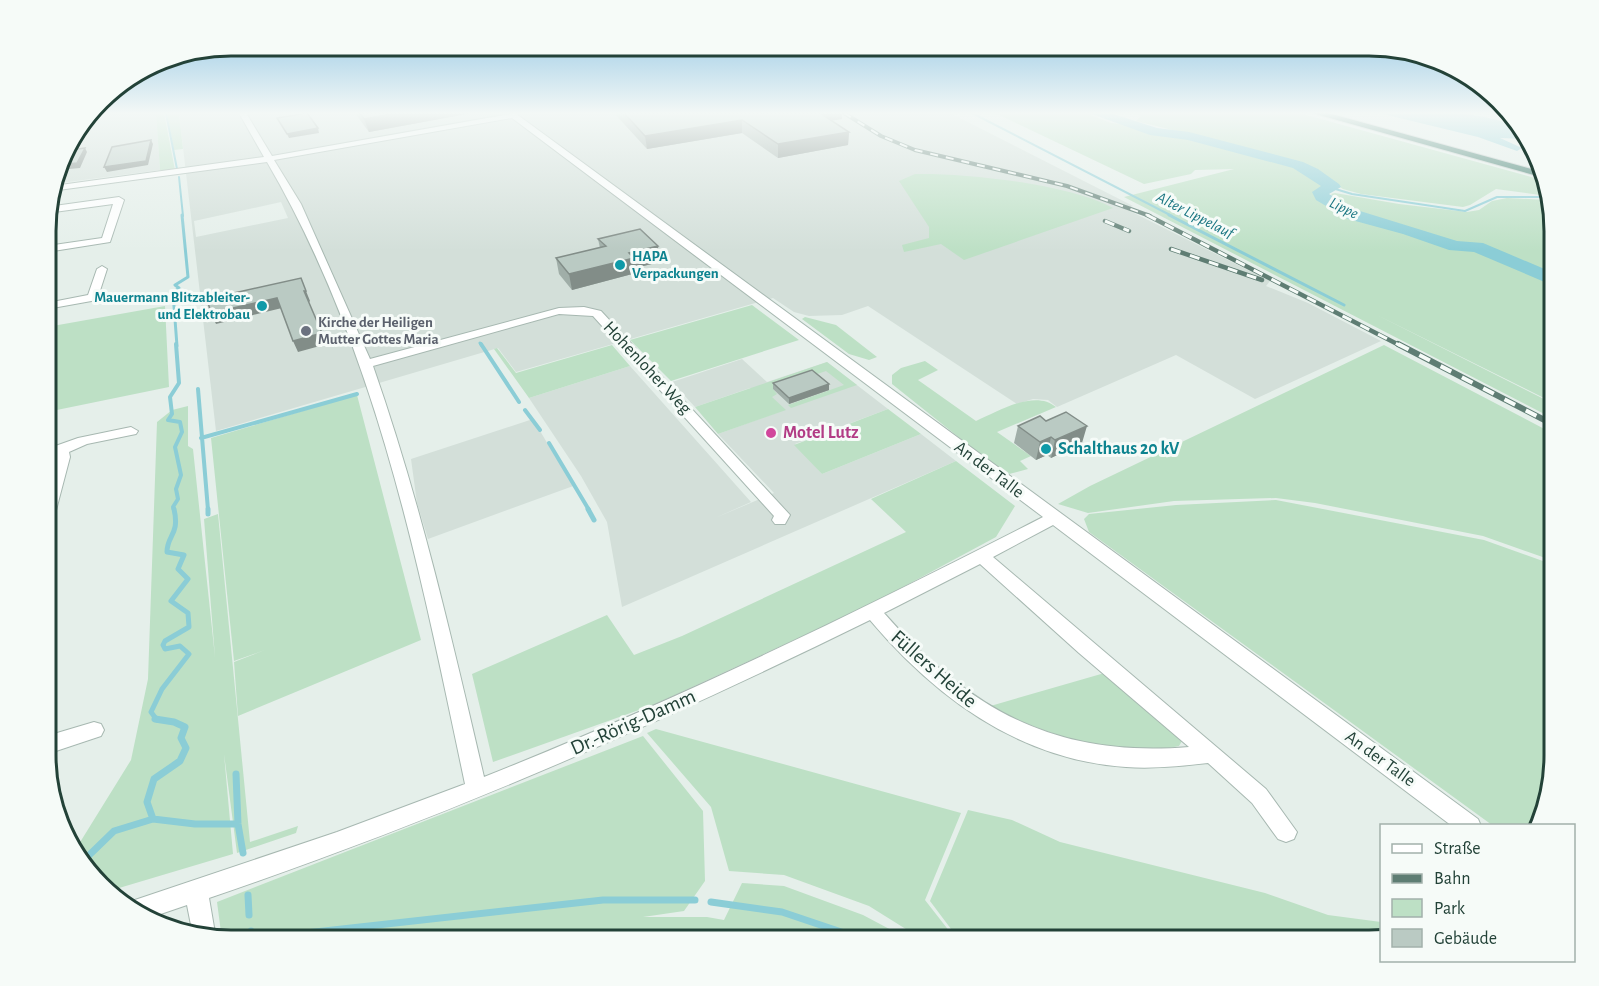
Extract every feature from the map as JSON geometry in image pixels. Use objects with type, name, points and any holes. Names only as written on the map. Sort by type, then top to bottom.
[{"type":"highway","points":[[1485,159],[1533,172]]},
{"type":"street","points":[[61,188],[268,159]]},
{"type":"street","points":[[268,159],[308,229],[366,364],[382,411],[436,608],[476,789]]},
{"type":"street","name":"An der Talle","points":[[570,159],[1469,824]]},
{"type":"street","points":[[55,248],[106,240],[119,200],[57,208]]},
{"type":"street","points":[[55,304],[93,298],[102,269]]},
{"type":"street","name":"Hohenloher Weg","points":[[366,364],[559,311],[584,310],[597,313],[782,515],[780,520]]},
{"type":"street","points":[[55,452],[83,441],[131,431]]},
{"type":"street","points":[[55,453],[63,458],[55,484]]},
{"type":"street","name":"Dr.-Rörig-Damm","points":[[144,908],[336,843],[476,789],[658,713],[981,556],[1054,518]]},
{"type":"street","points":[[981,556],[1259,796],[1286,832]]},
{"type":"street","name":"Füllers Heide","points":[[871,610],[949,688],[977,709],[1007,724],[1071,748],[1109,755],[1142,759],[1212,754]]},
{"type":"street","points":[[55,742],[94,730]]},
{"type":"street","points":[[196,890],[203,928]]},
{"type":"shaded area","points":[[71,159],[159,159],[160,170],[62,183]]},
{"type":"shaded area","points":[[184,159],[1041,159],[1133,206],[1126,209],[1270,281],[1266,286],[1308,303],[1381,341],[1255,399],[1176,355],[1057,407],[1048,400],[1033,399],[1017,404],[868,306],[842,315],[809,316],[794,312],[773,298],[516,372],[498,348],[216,431]],"holes":[[[281,202],[288,218],[196,237],[194,221]]]},
{"type":"shaded area","points":[[742,359],[767,382],[827,362],[888,409],[795,444],[822,474],[921,434],[956,461],[622,607],[607,522],[581,476],[529,398],[630,366],[751,502],[715,518],[774,493],[718,434],[776,413],[750,388],[695,407],[672,382]]},
{"type":"shaded area","points":[[533,419],[556,458],[576,485],[428,539],[417,503],[411,459]]},
{"type":"green space","points":[[159,159],[173,159],[175,170],[160,170]]},
{"type":"green space","points":[[1092,159],[1265,159],[1288,165],[1307,172],[1323,187],[1318,191],[1319,197],[1354,217],[1406,231],[1454,248],[1476,251],[1501,259],[1543,278],[1543,398],[1377,315],[1543,398],[1543,413],[1124,197],[1234,169],[1195,170],[1191,174],[1144,184]]},
{"type":"green space","points":[[1288,159],[1466,159],[1535,178],[1540,195],[1496,189],[1463,207],[1361,194],[1343,189],[1304,163]]},
{"type":"green space","points":[[915,174],[988,178],[1044,186],[1071,192],[1113,208],[964,260],[941,244],[904,252],[902,245],[929,238],[929,227],[899,181]]},
{"type":"green space","points":[[1331,194],[1467,212],[1479,210],[1492,201],[1507,198],[1540,200],[1543,219],[1543,271],[1478,245],[1455,243],[1362,214],[1341,205]]},
{"type":"green space","points":[[752,305],[799,340],[671,381],[630,340]]},
{"type":"green space","points":[[165,306],[169,387],[55,410],[55,326]]},
{"type":"green space","points":[[805,317],[836,325],[877,357],[869,360],[849,354],[802,319]]},
{"type":"green space","points":[[612,345],[630,366],[529,398],[494,349],[497,348],[516,373]]},
{"type":"green space","points":[[1384,345],[1543,428],[1543,557],[1483,536],[1315,503],[1276,498],[1174,501],[1088,513],[1058,504],[1090,486]]},
{"type":"green space","points":[[925,361],[938,370],[918,380],[976,421],[1006,407],[1028,401],[1038,400],[1056,407],[997,432],[1031,456],[1020,461],[1028,469],[1009,474],[1001,471],[892,384],[892,375],[901,368]]},
{"type":"green space","points":[[827,362],[857,385],[791,408],[788,405],[844,385],[826,371],[773,389],[777,394],[772,397],[786,410],[718,434],[695,407]]},
{"type":"green space","points":[[357,395],[421,640],[238,716],[234,662],[265,650],[234,661],[211,438]]},
{"type":"green space","points":[[188,406],[188,446],[193,449],[215,657],[204,519],[218,514],[250,842],[298,826],[296,833],[237,853],[224,754],[233,854],[118,888],[92,862],[80,843],[131,760],[148,679],[157,422],[172,410]]},
{"type":"green space","points":[[888,409],[921,434],[822,474],[794,445]]},
{"type":"green space","points":[[956,461],[1015,506],[996,537],[866,607],[653,705],[493,762],[472,674],[607,615],[634,655],[682,636],[906,532],[871,499]]},
{"type":"green space","points":[[1276,500],[1484,540],[1543,561],[1543,767],[1540,790],[1529,824],[1491,824],[1089,532],[1084,519],[1089,514],[1176,505]]},
{"type":"green space","points":[[1108,672],[1182,741],[1179,746],[1154,750],[1105,747],[1057,735],[987,707]]},
{"type":"green space","points":[[656,729],[961,813],[925,900],[948,930],[907,930],[869,906],[784,875],[729,871],[711,807],[647,733]]},
{"type":"green space","points":[[643,736],[703,811],[705,881],[684,911],[643,917],[707,917],[724,920],[742,883],[784,886],[863,915],[891,930],[231,930],[221,930],[217,902]]},
{"type":"green space","points":[[968,810],[1012,820],[1060,842],[1265,893],[1328,915],[1380,922],[1380,930],[952,930],[930,901]]},
{"type":"building","points":[[71,159],[79,159],[77,163],[69,164]]},
{"type":"building","points":[[107,159],[146,159],[146,161],[104,167]]},
{"type":"building","points":[[640,229],[658,246],[629,253],[634,258],[569,274],[556,258],[606,246],[598,239]]},
{"type":"building","points":[[301,278],[306,291],[304,291],[322,333],[293,341],[277,298],[211,313],[207,299]]},
{"type":"building","points":[[812,370],[829,384],[789,398],[773,383]]},
{"type":"building","points":[[1066,412],[1087,426],[1055,440],[1051,437],[1040,442],[1018,426],[1040,416],[1046,421]]},
{"type":"waterway","points":[[175,159],[177,169]]},
{"type":"waterway","name":"Alter Lippelauf","points":[[1061,159],[1172,216]]},
{"type":"waterway","name":"Lippe","points":[[1275,159],[1313,172],[1333,187],[1320,192],[1322,197],[1354,215],[1455,246],[1477,247],[1543,275]]},
{"type":"waterway","points":[[179,177],[183,216]]},
{"type":"waterway","points":[[1332,188],[1352,194],[1465,211],[1497,197],[1540,197]]},
{"type":"waterway","points":[[177,346],[173,293],[179,288],[175,285],[188,277],[182,215]]},
{"type":"waterway","name":"Alter Lippelauf","points":[[1169,215],[1344,305]]},
{"type":"waterway","points":[[174,510],[173,507],[178,499],[176,489],[181,475],[175,447],[182,432],[180,422],[168,420],[172,414],[170,397],[179,383],[176,344]]},
{"type":"waterway","points":[[481,344],[519,402]]},
{"type":"waterway","points":[[198,389],[202,438]]},
{"type":"waterway","points":[[202,438],[357,394]]},
{"type":"waterway","points":[[525,410],[540,430]]},
{"type":"waterway","points":[[202,438],[208,510]]},
{"type":"waterway","points":[[549,443],[589,510]]},
{"type":"waterway","points":[[156,719],[151,712],[162,689],[189,654],[180,646],[165,649],[163,645],[165,641],[189,627],[188,613],[171,601],[188,579],[178,569],[184,555],[167,552],[175,524],[174,509]]},
{"type":"waterway","points":[[588,509],[594,520]]},
{"type":"waterway","points":[[153,819],[147,802],[154,779],[180,761],[186,748],[181,738],[185,727],[174,722],[156,719]]},
{"type":"waterway","points":[[236,774],[238,824]]},
{"type":"waterway","points":[[88,856],[114,831],[153,819]]},
{"type":"waterway","points":[[153,819],[195,824],[238,824]]},
{"type":"waterway","points":[[238,824],[243,853]]},
{"type":"waterway","points":[[248,895],[249,915]]},
{"type":"waterway","points":[[332,930],[603,900],[695,900]]},
{"type":"waterway","points":[[711,902],[782,912],[835,930]]},
{"type":"railway","points":[[953,159],[1067,186],[1150,216]]},
{"type":"railway","points":[[1147,215],[1401,346]]},
{"type":"railway","points":[[1105,221],[1129,231]]},
{"type":"railway","points":[[1171,249],[1262,280]]},
{"type":"railway","points":[[1398,344],[1543,419]]},
{"type":"place","name":"HAPA Verpackungen","points":[[620,265]]},
{"type":"place","name":"Mauermann Blitzableiter- und Elektrobau","points":[[262,306]]},
{"type":"place","name":"Kirche der Heiligen Mutter Gottes Maria","points":[[306,331]]},
{"type":"place","name":"Motel Lutz","points":[[771,433]]},
{"type":"place","name":"Schalthaus 20 kV","points":[[1046,449]]}]
